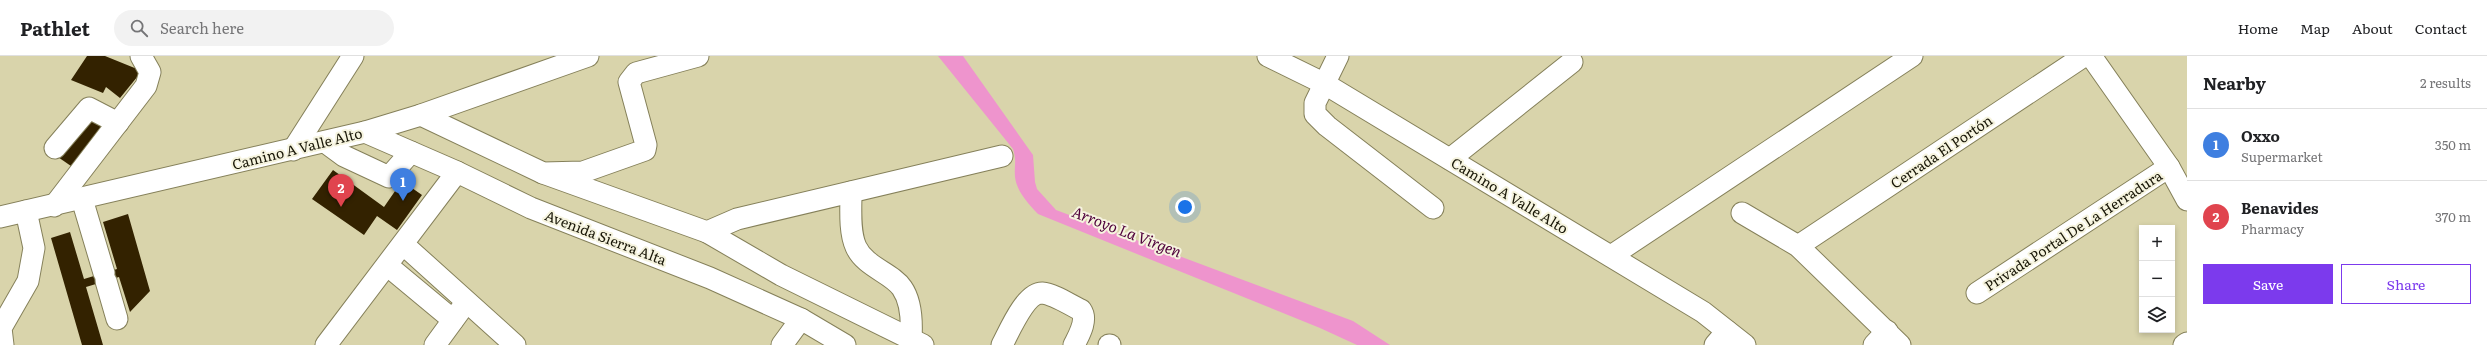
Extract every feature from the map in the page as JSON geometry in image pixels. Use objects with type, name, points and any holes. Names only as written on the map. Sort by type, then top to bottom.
[{"type":"street","points":[[54,206],[150,79],[148,65],[141,56]]},
{"type":"street","points":[[293,150],[353,56]]},
{"type":"street","name":"Camino A Valle Alto","points":[[0,217],[54,206],[365,132],[421,115],[588,56]]},
{"type":"street","points":[[543,173],[583,172],[645,150],[646,145],[629,82],[631,77],[636,73],[698,56]]},
{"type":"street","points":[[1338,56],[1315,103],[1316,114],[1327,126],[1434,208]]},
{"type":"street","points":[[1611,256],[1912,56]]},
{"type":"street","name":"Cerrada El Portón","points":[[1798,246],[2084,56]]},
{"type":"street","points":[[2091,56],[2169,167],[2187,200]]},
{"type":"street","name":"Camino A Valle Alto","points":[[1280,59],[1325,84],[1703,312],[1721,338],[1745,345]]},
{"type":"street","points":[[1450,159],[1572,62]]},
{"type":"street","points":[[55,148],[89,108],[118,123]]},
{"type":"street","points":[[421,115],[543,173],[707,232],[781,275],[917,342]]},
{"type":"street","name":"Avenida Sierra Alta","points":[[365,132],[457,172],[532,208],[703,275],[801,319],[845,345]]},
{"type":"street","points":[[325,142],[344,156],[389,178],[411,152]]},
{"type":"street","points":[[707,232],[736,219],[1002,156]]},
{"type":"street","name":"Privada Portal De La Herradura","points":[[1977,293],[2169,167]]},
{"type":"street","points":[[326,345],[404,245],[457,172]]},
{"type":"street","points":[[851,192],[852,221],[856,247],[870,264],[902,287],[912,319],[917,342]]},
{"type":"street","points":[[82,199],[117,319]]},
{"type":"street","points":[[3,345],[1,328],[28,281],[34,248],[26,211]]},
{"type":"street","points":[[1742,213],[1798,246],[1887,340]]},
{"type":"street","points":[[404,245],[466,303],[515,345]]},
{"type":"street","points":[[388,266],[453,320]]},
{"type":"street","points":[[1002,345],[1030,298],[1035,294],[1048,295],[1081,310],[1085,320],[1074,345]]},
{"type":"street","points":[[435,345],[466,303]]},
{"type":"street","points":[[782,345],[801,319]]},
{"type":"shaded area","points":[[938,56],[963,56],[1033,155],[1037,189],[1056,210],[1353,321],[1390,345],[1357,345],[1320,328],[1038,214],[1030,206],[1018,188],[1015,177],[1015,160],[1013,149]]},
{"type":"building","points":[[87,56],[105,56],[142,71],[120,98],[106,87],[103,93],[71,80]]},
{"type":"building","points":[[88,112],[105,122],[71,166],[55,155]]},
{"type":"building","points":[[333,170],[384,207],[402,181],[422,195],[397,230],[377,216],[364,235],[312,199]]},
{"type":"building","points":[[128,214],[150,291],[130,312],[119,277],[86,287],[103,345],[82,345],[51,238],[70,232],[84,279],[117,269],[103,222]]},
{"type":"place","name":"Oxxo","points":[[403,201]]},
{"type":"place","name":"Benavides","points":[[341,207]]},
{"type":"water label","name":"Arroyo La Virgen","points":[[1127,231]]}]
